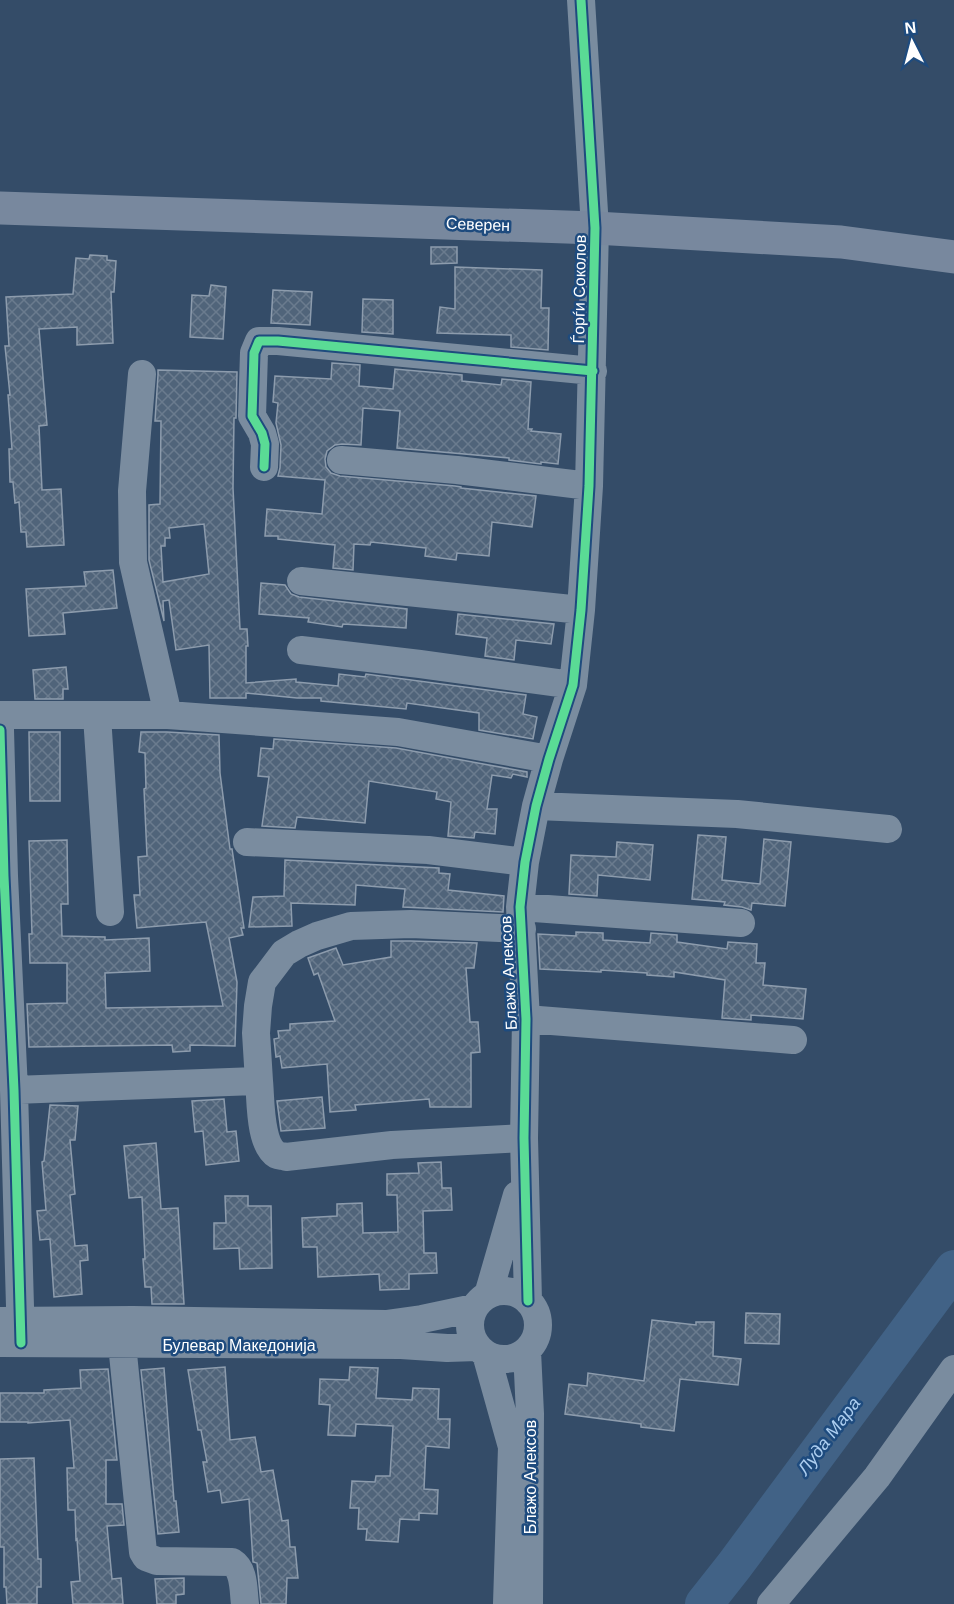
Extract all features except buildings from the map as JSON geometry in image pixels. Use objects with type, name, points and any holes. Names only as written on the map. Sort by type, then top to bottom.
[{"type":"main road","name":"Северен","points":[[0,208],[595,228],[841,242],[954,257]]},
{"type":"street","name":"Ѓорѓи Соколов","points":[[578,651],[589,486],[595,228],[581,0]]},
{"type":"street","points":[[264,467],[265,444],[262,433],[252,416],[254,353],[259,341],[592,371]]},
{"type":"street","points":[[142,374],[132,491],[133,562],[168,715]]},
{"type":"street","points":[[340,460],[457,470],[589,486]]},
{"type":"street","points":[[301,581],[581,609]]},
{"type":"street","points":[[301,650],[573,685]]},
{"type":"street","name":"Блажо Алексов","points":[[528,1301],[524,1138],[526,1020],[521,918],[525,862],[536,806],[573,685],[578,651]]},
{"type":"street","points":[[0,715],[168,715],[398,732],[549,759]]},
{"type":"street","points":[[97,716],[110,912]]},
{"type":"street","points":[[0,730],[2,876],[14,1090],[11,1332]]},
{"type":"street","points":[[536,806],[737,814],[888,829]]},
{"type":"street","points":[[247,842],[428,850],[525,862]]},
{"type":"street","points":[[524,1138],[392,1145],[295,1156],[278,1155],[269,1146],[264,1134],[259,1082],[256,1033],[262,982],[284,953],[317,936],[351,926],[521,918],[741,923]]},
{"type":"street","points":[[526,1020],[793,1040]]},
{"type":"street","points":[[14,1090],[259,1082]]},
{"type":"street","name":"Блажо Алексов","points":[[481,1301],[525,1167]]},
{"type":"street","points":[[509,1291],[519,1294],[528,1301],[538,1321],[537,1332],[527,1351],[507,1359],[496,1358],[481,1351],[472,1338],[469,1328],[470,1318],[481,1301],[498,1292],[509,1291]]},
{"type":"street","name":"Булевар Македонија","points":[[11,1332],[133,1320],[386,1324],[422,1319],[481,1301]]},
{"type":"street","name":"Булевар Македонија","points":[[11,1332],[122,1344],[401,1345],[481,1351]]},
{"type":"street","points":[[122,1344],[143,1552],[146,1557],[157,1561],[232,1562],[240,1570],[245,1604]]},
{"type":"street","name":"Блажо Алексов","points":[[481,1351],[512,1447],[507,1604]]},
{"type":"street","name":"Блажо Алексов","points":[[527,1351],[530,1414],[529,1604]]},
{"type":"street","points":[[771,1604],[877,1477],[954,1369]]},
{"type":"waterway","name":"Луда Мара","points":[[704,1604],[954,1269]]},
{"type":"cycle path","points":[[528,1301],[524,1138],[526,1019],[520,907],[525,862],[536,806],[573,685],[581,610],[589,486],[595,228],[581,0]]},
{"type":"cycle path","points":[[264,467],[265,444],[262,433],[252,416],[254,353],[259,341],[593,371]]},
{"type":"cycle path","points":[[0,730],[21,1343]]}]
